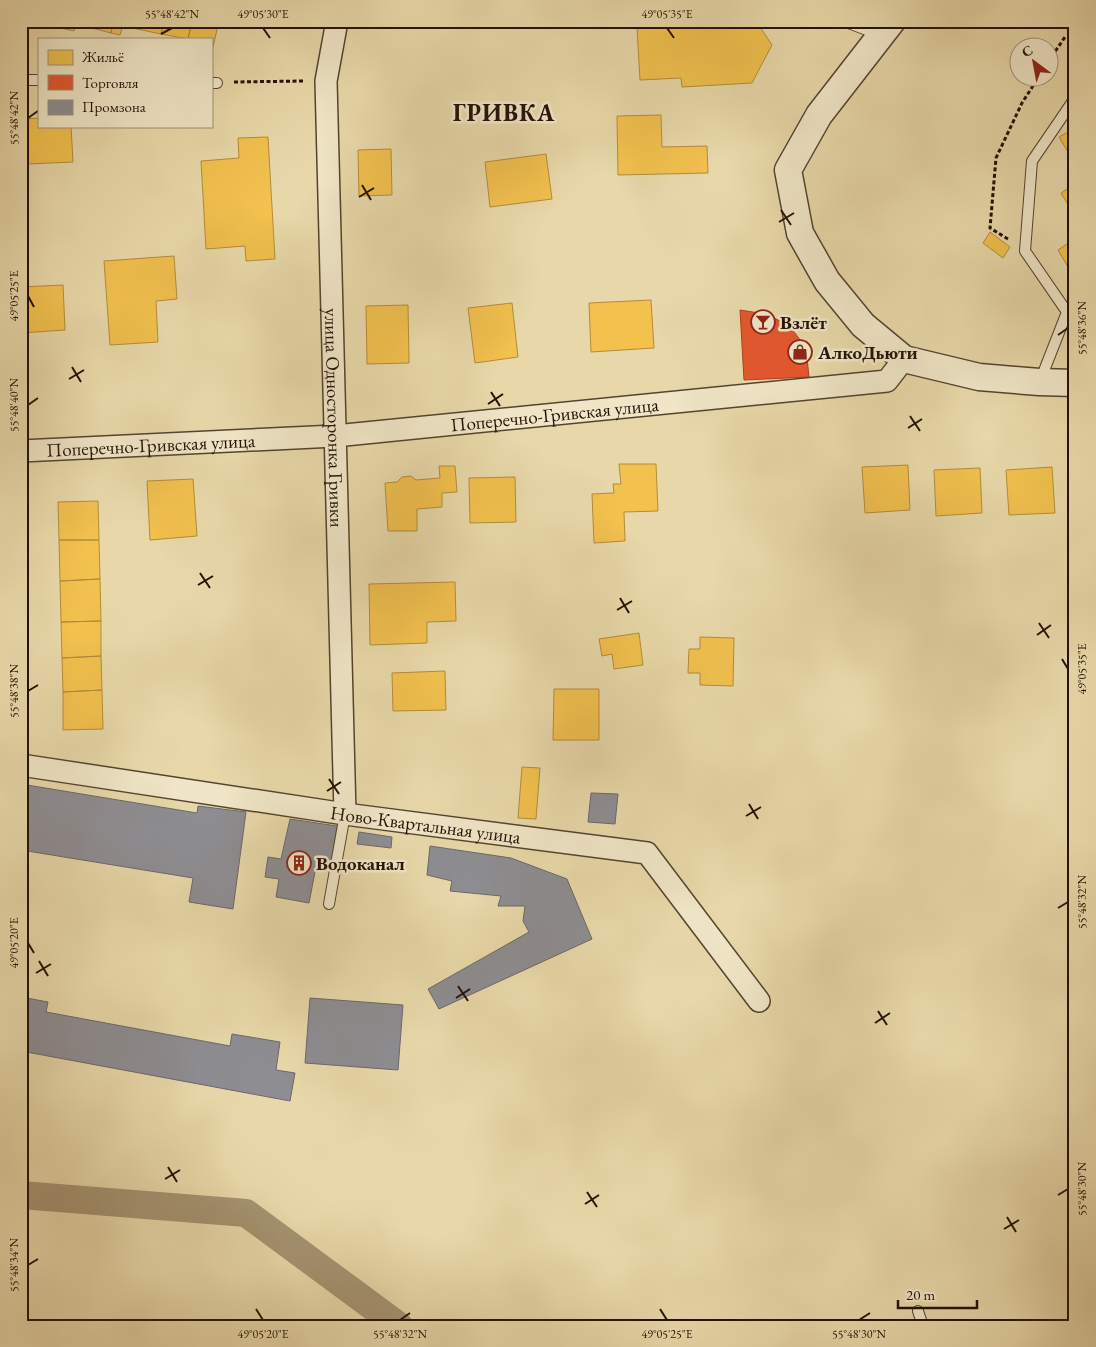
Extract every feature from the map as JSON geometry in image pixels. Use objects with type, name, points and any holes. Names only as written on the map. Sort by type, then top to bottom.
[{"type":"street","name":"улица Односторонка Гривки","points":[[337,21],[326,81],[345,814]]},
{"type":"street","points":[[886,28],[819,115],[788,170],[800,233],[827,281],[863,325],[904,359],[979,377],[1075,383]]},
{"type":"street","name":"Поперечно-Гривская улица","points":[[21,451],[335,436],[886,381],[904,359]]},
{"type":"street","name":"Ново-Квартальная улица","points":[[21,765],[345,814],[647,853],[759,1001]]},
{"type":"lane","points":[[843,21],[886,28]]},
{"type":"lane","points":[[21,80],[38,80]]},
{"type":"lane","points":[[1039,382],[1071,315],[1025,251],[1032,161],[1075,98]]},
{"type":"lane","points":[[328,904],[345,814]]},
{"type":"lane","points":[[918,1311],[923,1326]]},
{"type":"path","points":[[1058,47],[1074,22]]},
{"type":"path","points":[[214,83],[326,81]]},
{"type":"path","points":[[1025,251],[990,228],[996,158],[1022,103],[1032,88]]},
{"type":"building: Жильё","points":[[52,21],[89,21],[88,27],[76,24],[74,31],[51,26]]},
{"type":"building: Жильё","points":[[89,21],[113,21],[111,33],[88,27]]},
{"type":"building: Жильё","points":[[113,21],[139,21],[137,29],[123,25],[120,35],[111,33]]},
{"type":"building: Жильё","points":[[139,21],[164,21],[161,34],[137,29]]},
{"type":"building: Жильё","points":[[164,21],[192,21],[188,38],[161,34]]},
{"type":"building: Жильё","points":[[192,21],[219,21],[213,47],[212,38],[188,38]]},
{"type":"building: Жильё","points":[[758,24],[772,45],[752,83],[682,87],[681,78],[640,80],[637,28]]},
{"type":"building: Жильё","points":[[661,115],[662,147],[707,146],[708,173],[618,175],[617,116]]},
{"type":"building: Жильё","points":[[38,118],[38,128],[71,128],[73,162],[27,164],[24,119]]},
{"type":"building: Жильё","points":[[1075,128],[1075,164],[1059,137]]},
{"type":"building: Жильё","points":[[268,137],[275,259],[246,261],[245,246],[206,249],[201,161],[239,158],[238,138]]},
{"type":"building: Жильё","points":[[391,149],[392,195],[359,196],[358,150]]},
{"type":"building: Жильё","points":[[546,154],[552,199],[490,207],[485,162]]},
{"type":"building: Жильё","points":[[1075,184],[1075,216],[1061,193]]},
{"type":"building: Жильё","points":[[1075,225],[1075,279],[1058,250],[1073,240],[1067,230]]},
{"type":"building: Жильё","points":[[990,232],[1010,247],[1003,258],[983,243]]},
{"type":"building: Жильё","points":[[174,256],[177,299],[156,301],[158,342],[110,345],[104,261]]},
{"type":"building: Жильё","points":[[63,285],[65,330],[21,333],[21,287]]},
{"type":"building: Жильё","points":[[651,300],[654,348],[591,352],[589,303]]},
{"type":"building: Жильё","points":[[512,303],[518,357],[475,363],[468,308]]},
{"type":"building: Жильё","points":[[408,305],[409,363],[367,364],[366,306]]},
{"type":"building: Жильё","points":[[619,464],[656,464],[658,511],[624,512],[625,541],[594,543],[592,494],[614,493],[613,484],[621,484]]},
{"type":"building: Жильё","points":[[908,465],[910,510],[865,513],[862,467]]},
{"type":"building: Жильё","points":[[439,466],[455,466],[457,492],[442,493],[442,507],[417,509],[417,531],[388,531],[385,483],[397,482],[402,477],[411,476],[416,480],[440,478]]},
{"type":"building: Жильё","points":[[1052,467],[1055,513],[1009,515],[1006,470]]},
{"type":"building: Жильё","points":[[980,468],[982,513],[936,516],[934,470]]},
{"type":"building: Жильё","points":[[515,477],[516,522],[470,523],[469,478]]},
{"type":"building: Жильё","points":[[193,479],[197,536],[150,540],[147,481]]},
{"type":"building: Жильё","points":[[98,501],[99,540],[59,540],[58,502]]},
{"type":"building: Жильё","points":[[59,540],[99,540],[100,579],[60,581]]},
{"type":"building: Жильё","points":[[100,579],[101,621],[61,622],[60,581]]},
{"type":"building: Жильё","points":[[455,582],[456,621],[427,622],[427,643],[370,645],[369,584]]},
{"type":"building: Жильё","points":[[101,621],[101,656],[62,658],[61,622]]},
{"type":"building: Жильё","points":[[639,633],[643,665],[614,669],[612,654],[602,656],[599,639]]},
{"type":"building: Жильё","points":[[700,637],[734,638],[733,686],[700,685],[700,673],[688,673],[689,649],[700,649]]},
{"type":"building: Жильё","points":[[101,656],[102,690],[63,692],[62,658]]},
{"type":"building: Жильё","points":[[445,671],[446,710],[393,711],[392,673]]},
{"type":"building: Жильё","points":[[554,689],[599,689],[599,740],[553,740]]},
{"type":"building: Жильё","points":[[102,690],[103,729],[63,730],[63,692]]},
{"type":"building: Жильё","points":[[522,767],[540,768],[536,819],[518,818]]},
{"type":"building: Торговля","points":[[740,310],[765,314],[789,325],[806,348],[809,377],[744,380]]},
{"type":"building: Промзона","points":[[21,784],[197,813],[198,806],[246,812],[233,909],[189,902],[193,878],[21,850]]},
{"type":"building: Промзона","points":[[591,793],[618,794],[615,824],[588,822]]},
{"type":"building: Промзона","name":"Водоканал","points":[[290,819],[337,826],[330,870],[316,867],[309,903],[276,897],[279,879],[265,877],[268,857],[281,859]]},
{"type":"building: Промзона","points":[[359,832],[392,837],[391,848],[357,844]]},
{"type":"building: Промзона","points":[[430,846],[511,858],[567,879],[592,939],[439,1009],[428,989],[529,932],[523,921],[525,906],[498,906],[501,896],[450,891],[452,881],[427,875]]},
{"type":"building: Промзона","points":[[21,997],[48,1002],[46,1012],[230,1046],[232,1034],[280,1042],[276,1070],[295,1073],[290,1101],[21,1051]]},
{"type":"building: Промзона","points":[[310,998],[403,1005],[398,1070],[305,1063]]},
{"type":"waterway","points":[[21,1195],[246,1213],[399,1326]]},
{"type":"place","name":"Взлёт","points":[[763,322]]},
{"type":"place","name":"АлкоДьюти","points":[[800,352]]},
{"type":"place","name":"Водоканал","points":[[299,863]]},
{"type":"district","name":"ГРИВКА","points":[[504,113]]}]
